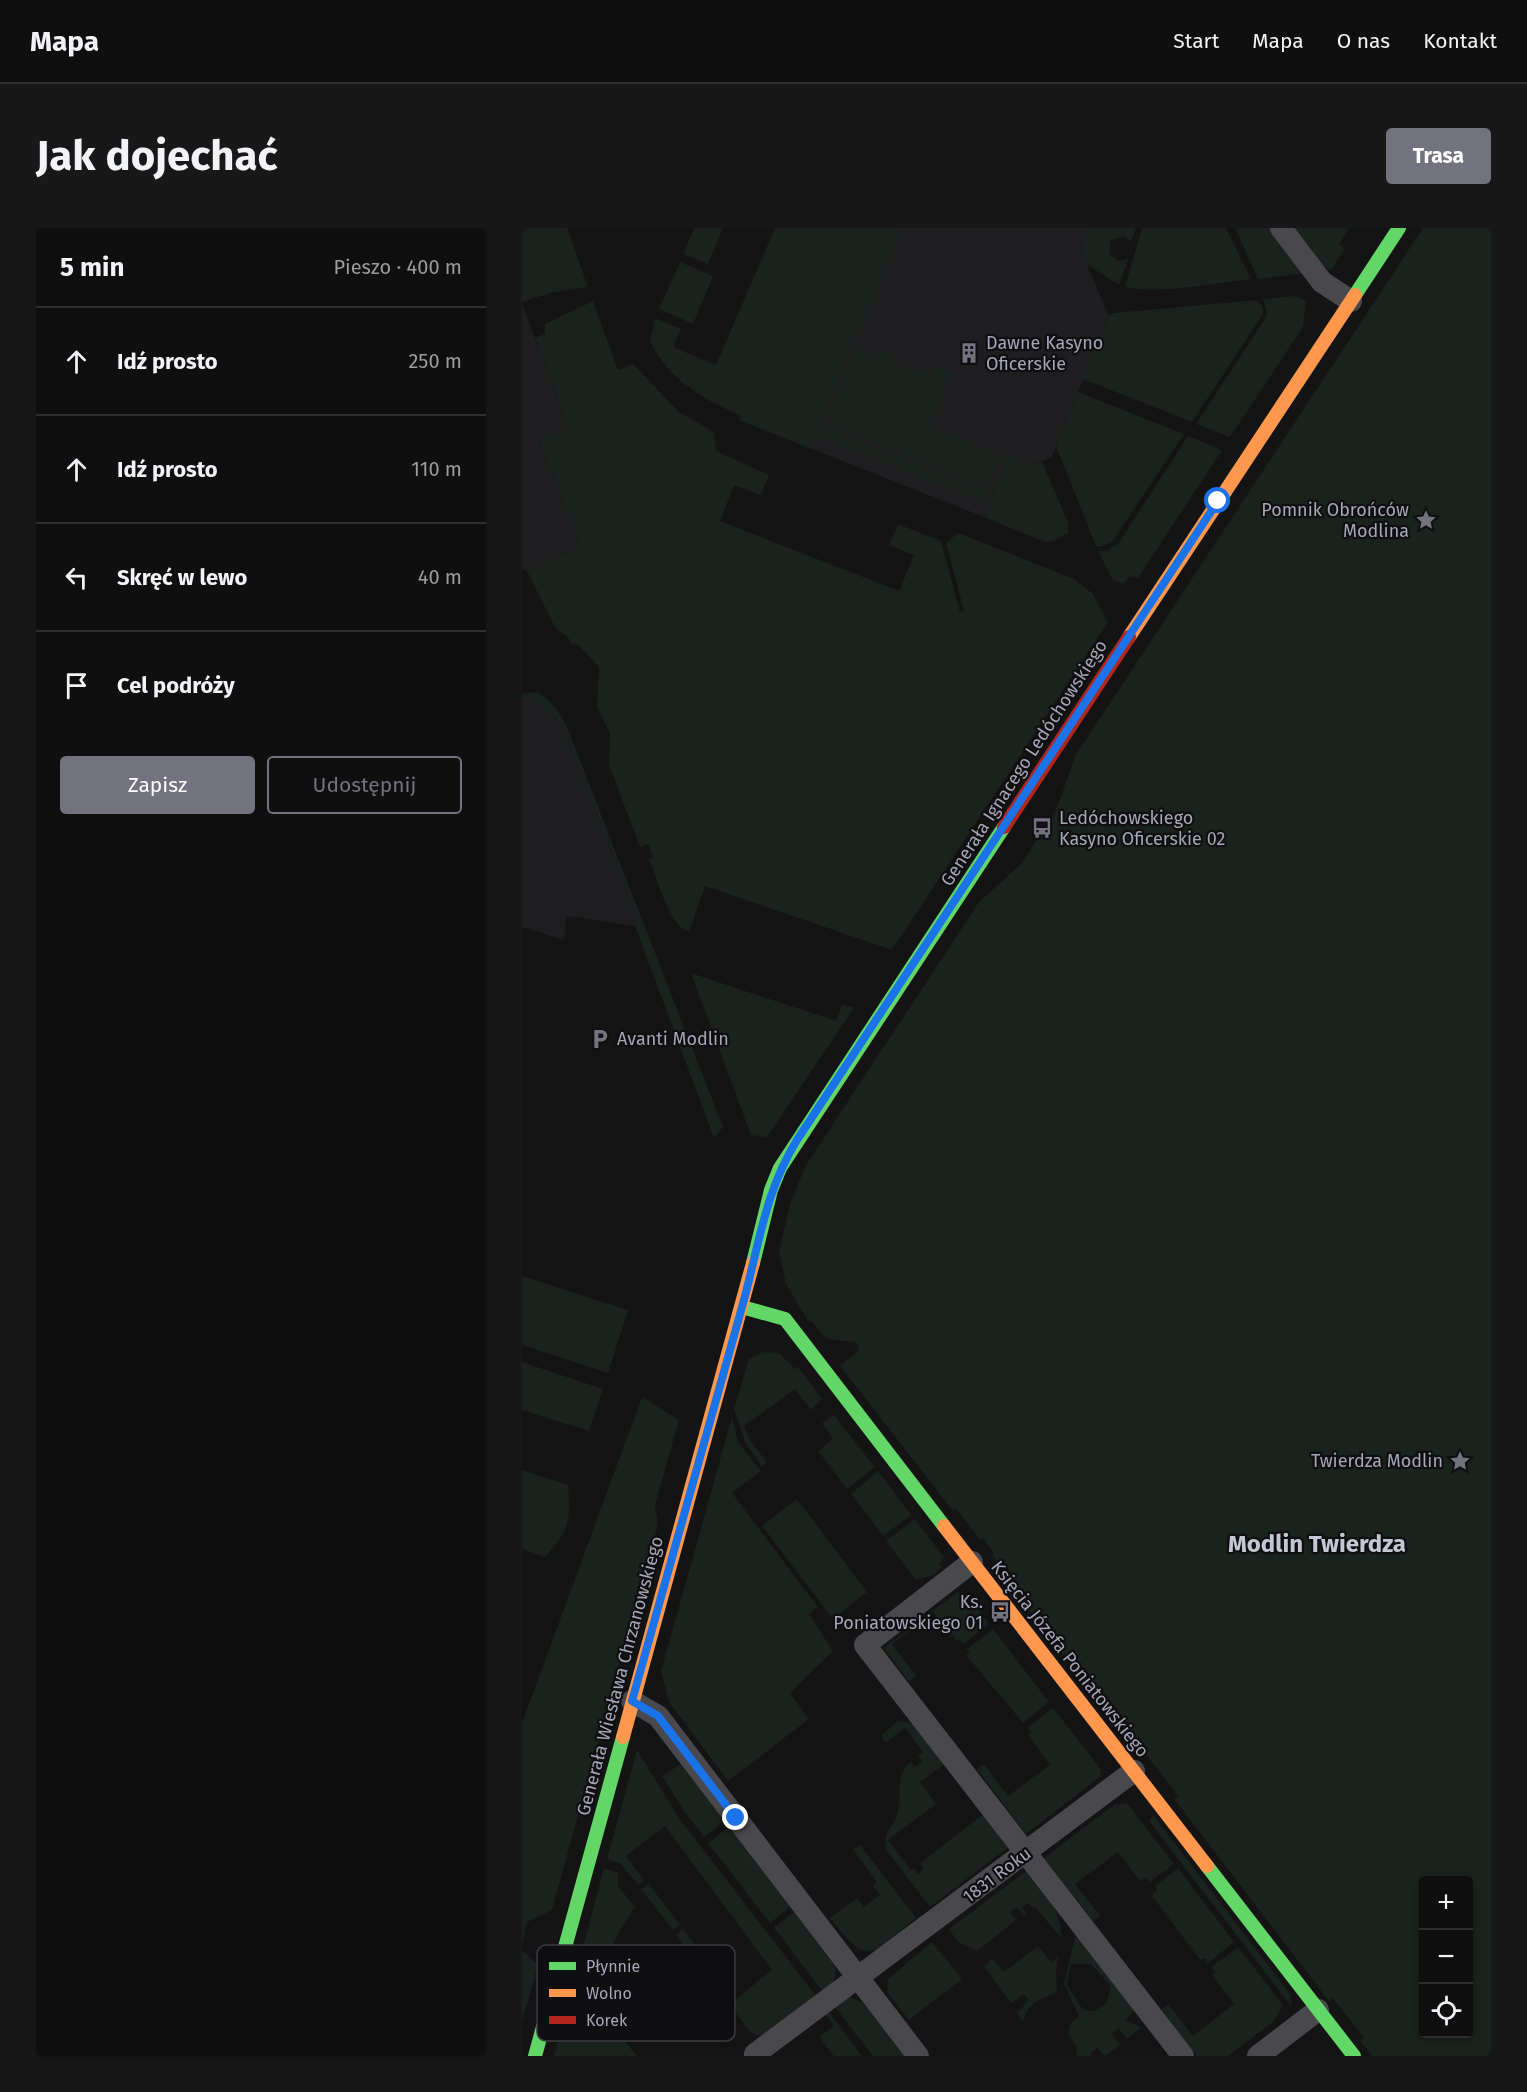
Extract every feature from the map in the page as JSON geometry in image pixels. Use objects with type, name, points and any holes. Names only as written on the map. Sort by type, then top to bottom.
[{"type":"street","points":[[1281,228],[1322,282],[1351,301]]},
{"type":"street","name":"Generała Ignacego Ledóchowskiego","points":[[742,1307],[771,1190],[780,1168],[1399,228]]},
{"type":"street","name":"Księcia Józefa Poniatowskiego","points":[[742,1307],[785,1319],[1353,2056]]},
{"type":"street","name":"Generała Wiesława Chrzanowskiego","points":[[565,1945],[742,1307]]},
{"type":"street","points":[[972,1562],[865,1645],[1183,2056]]},
{"type":"street","points":[[632,1701],[658,1716],[918,2056]]},
{"type":"street","name":"1831 Roku","points":[[756,2056],[755,2054],[1026,1854],[1134,1771]]},
{"type":"street","points":[[1258,2056],[1318,2010]]},
{"type":"street","name":"Generała Wiesława Chrzanowskiego","points":[[535,2056],[539,2041]]},
{"type":"shaded area","points":[[522,228],[567,228],[588,287],[550,293],[522,302]]},
{"type":"shaded area","points":[[694,228],[723,228],[708,264],[683,254]]},
{"type":"shaded area","points":[[775,228],[902,228],[863,330],[858,328],[811,449],[739,420],[740,415],[700,395],[667,367],[650,342],[655,318],[681,329],[673,347],[716,365]]},
{"type":"shaded area","points":[[888,228],[1086,228],[1081,250],[1109,316],[1051,458],[1034,464],[1009,456],[984,517],[795,442]]},
{"type":"shaded area","points":[[1086,228],[1136,228],[1131,242],[1124,236],[1111,240],[1109,254],[1119,261],[1129,258],[1119,285],[1088,265],[1081,250]]},
{"type":"shaded area","points":[[1142,228],[1226,228],[1251,279],[1170,289],[1125,287]]},
{"type":"shaded area","points":[[1235,228],[1271,228],[1305,273],[1258,279]]},
{"type":"shaded area","points":[[1291,228],[1349,228],[1339,244],[1345,249],[1331,270],[1325,267]]},
{"type":"shaded area","points":[[1423,228],[1491,228],[1491,2056],[1372,2056],[1360,2041],[1364,2038],[1333,1998],[1329,2001],[1174,1799],[1178,1796],[1146,1754],[1141,1757],[1023,1602],[1025,1599],[992,1555],[994,1553],[983,1538],[980,1540],[956,1508],[953,1511],[840,1366],[859,1350],[856,1342],[826,1339],[812,1322],[808,1321],[786,1284],[779,1252],[790,1204],[806,1165],[979,902],[1022,863],[1057,808],[1075,756]]},
{"type":"shaded area","points":[[680,262],[713,276],[693,324],[659,309]]},
{"type":"shaded area","points":[[1296,296],[1306,301],[1303,327],[1230,437],[1196,424],[1265,319],[1267,312],[1263,299]]},
{"type":"shaded area","points":[[1257,300],[1262,306],[1263,314],[1192,422],[1083,379],[1109,316],[1114,313]]},
{"type":"shaded area","points":[[593,301],[618,370],[633,364],[679,412],[714,432],[716,451],[769,475],[761,495],[734,485],[720,521],[899,591],[914,555],[889,545],[898,524],[941,541],[960,612],[964,611],[946,543],[958,533],[1074,579],[1092,593],[1108,622],[892,950],[705,886],[689,932],[675,921],[664,900],[649,859],[653,857],[648,844],[640,847],[609,765],[610,733],[597,708],[599,667],[577,644],[572,645],[568,637],[556,629],[526,569],[581,547],[539,441],[569,429],[535,338],[545,334],[545,324]]},
{"type":"shaded area","points":[[522,303],[569,430],[539,441],[581,547],[522,571]]},
{"type":"shaded area","points":[[856,348],[874,355],[876,348],[891,354],[890,360],[932,376],[937,365],[954,374],[950,374],[932,428],[1004,454],[992,479],[979,484],[834,426],[830,413]]},
{"type":"shaded area","points":[[1078,392],[1184,434],[1113,541],[1101,547],[1096,546],[1056,446]]},
{"type":"shaded area","points":[[827,422],[832,430],[976,487],[992,485],[985,503],[821,438]]},
{"type":"shaded area","points":[[1188,436],[1222,450],[1138,578],[1130,576],[1123,584],[1112,579],[1098,551],[1106,551],[1118,544]]},
{"type":"shaded area","points":[[1009,455],[1034,464],[1042,462],[1068,522],[1068,533],[1054,541],[1045,542],[984,517]]},
{"type":"shaded area","points":[[536,692],[546,698],[561,715],[571,738],[723,1127],[714,1138],[635,926],[637,915],[561,724],[539,703],[522,697],[522,694]]},
{"type":"shaded area","points":[[522,697],[539,703],[561,724],[637,915],[635,926],[567,916],[564,940],[522,927]]},
{"type":"shaded area","points":[[691,973],[836,1021],[842,1004],[854,1008],[767,1137],[751,1135]]},
{"type":"shaded area","points":[[522,1276],[628,1310],[608,1373],[522,1345]]},
{"type":"shaded area","points":[[763,1352],[779,1353],[795,1369],[798,1367],[822,1399],[811,1410],[795,1389],[744,1426],[751,1442],[767,1462],[762,1467],[745,1442],[734,1409],[749,1359]]},
{"type":"shaded area","points":[[522,1362],[603,1389],[589,1431],[522,1410]]},
{"type":"shaded area","points":[[642,1397],[679,1420],[655,1505],[658,1525],[552,1910],[527,1922],[522,1947],[522,1723]]},
{"type":"shaded area","points":[[834,1415],[875,1467],[847,1489],[818,1451],[833,1439],[822,1423]]},
{"type":"shaded area","points":[[732,1417],[738,1442],[761,1471],[732,1493],[818,1607],[809,1614],[833,1651],[790,1693],[809,1719],[728,1781],[669,1702],[661,1671]]},
{"type":"shaded area","points":[[522,1470],[568,1485],[567,1524],[560,1539],[545,1557],[522,1549]]},
{"type":"shaded area","points":[[878,1471],[911,1515],[883,1536],[851,1494]]},
{"type":"shaded area","points":[[797,1499],[867,1592],[833,1619],[762,1526]]},
{"type":"shaded area","points":[[915,1519],[944,1557],[939,1564],[942,1567],[934,1575],[916,1580],[886,1541]]},
{"type":"shaded area","points":[[965,1592],[989,1624],[963,1644],[959,1639],[957,1641],[933,1612],[892,1644],[916,1676],[909,1682],[884,1648],[956,1593]]},
{"type":"shaded area","points":[[993,1629],[1049,1702],[1023,1723],[966,1655],[970,1652],[967,1649]]},
{"type":"shaded area","points":[[1053,1708],[1100,1768],[1101,1776],[1026,1834],[977,1769],[984,1764],[1008,1796],[1050,1765],[1028,1735],[1031,1732],[1027,1728]]},
{"type":"shaded area","points":[[898,1721],[917,1724],[945,1764],[920,1782],[936,1804],[888,1840],[911,1870],[914,1868],[918,1874],[924,1869],[920,1863],[985,1813],[1010,1846],[930,1907],[887,1851],[886,1838],[898,1811],[902,1772],[911,1762],[915,1767],[922,1761],[918,1756],[923,1752],[905,1728],[887,1742],[883,1741],[882,1735]]},
{"type":"shaded area","points":[[637,1750],[679,1818],[816,1996],[762,2035],[750,2032],[735,2012],[735,1998],[772,1970],[665,1826],[626,1856],[644,1880],[638,1885],[621,1864],[607,1859]]},
{"type":"shaded area","points":[[681,1764],[725,1821],[704,1837],[662,1776]]},
{"type":"shaded area","points":[[1127,1803],[1174,1864],[1150,1882],[1146,1877],[1140,1881],[1118,1852],[1075,1884],[1100,1916],[1093,1921],[1044,1858],[1114,1805]]},
{"type":"shaded area","points":[[1153,1815],[1291,1995],[1291,2006],[1149,1821]]},
{"type":"shaded area","points":[[729,1827],[790,1907],[770,1923],[708,1843]]},
{"type":"shaded area","points":[[860,1845],[916,1918],[880,1947],[871,1951],[854,1945],[830,1918],[857,1898],[864,1907],[880,1895],[873,1886],[877,1882],[853,1850]]},
{"type":"shaded area","points":[[604,1868],[618,1873],[618,1886],[635,1907],[613,1945],[584,1945]]},
{"type":"shaded area","points":[[1178,1868],[1234,1942],[1208,1963],[1204,1958],[1200,1960],[1152,1896],[1157,1890],[1155,1886]]},
{"type":"shaded area","points":[[1029,1869],[1047,1894],[1059,1918],[1062,1939],[1035,1907],[1033,1908],[1028,1903],[1022,1907],[1026,1913],[1024,1915],[1017,1907],[1010,1912],[1016,1920],[977,1951],[958,1942],[949,1929]]},
{"type":"shaded area","points":[[649,1884],[680,1925],[673,1930],[641,1889]]},
{"type":"shaded area","points":[[794,1912],[835,1966],[834,1982],[824,1994],[774,1927]]},
{"type":"shaded area","points":[[683,1929],[695,1945],[684,1945],[676,1935]]},
{"type":"shaded area","points":[[1075,1937],[1082,1940],[1135,2010],[1125,2020],[1142,2027],[1127,2039],[1118,2028],[1112,2034],[1120,2045],[1105,2056],[1097,2048],[1090,2053],[1092,2056],[1076,2056],[1077,2047],[1068,2034],[1070,2024],[1079,2016],[1064,1984]],"holes":[[[1071,1964],[1091,1964],[1111,1986],[1107,2002],[1095,2011],[1083,2010],[1067,1985]]]},
{"type":"shaded area","points":[[932,1942],[962,1979],[909,2020],[887,1992],[888,1979]]},
{"type":"shaded area","points":[[1038,1946],[1051,1962],[1058,1957],[1057,1992],[1031,2006],[1023,2022],[1017,2013],[1029,2000],[1024,1994],[1011,2003],[984,1966],[992,1959],[1004,1972]]},
{"type":"shaded area","points":[[1238,1947],[1283,2005],[1274,2021],[1228,2056],[1197,2056],[1161,2010],[1168,2004],[1193,2036],[1234,2004],[1212,1975],[1215,1972],[1211,1967]]},
{"type":"shaded area","points":[[522,1950],[537,1964],[537,1969],[522,2022]]},
{"type":"shaded area","points":[[850,1997],[863,2003],[904,2056],[873,2056],[832,2003]]},
{"type":"shaded area","points":[[826,2008],[862,2056],[834,2056],[819,2037],[834,2026],[823,2011]]},
{"type":"shaded area","points":[[558,2041],[624,2041],[637,2056],[554,2056]]},
{"type":"traffic: fast","points":[[1355,295],[1399,228]]},
{"type":"traffic: fast","points":[[753,1263],[771,1190],[780,1168],[1004,827]]},
{"type":"traffic: fast","points":[[742,1307],[785,1319],[944,1526]]},
{"type":"traffic: fast","points":[[566,1945],[623,1737]]},
{"type":"traffic: fast","points":[[1207,1866],[1354,2056]]},
{"type":"traffic: fast","points":[[535,2056],[539,2041]]},
{"type":"traffic: slow","points":[[1129,637],[1355,295]]},
{"type":"traffic: slow","points":[[623,1737],[753,1263]]},
{"type":"traffic: slow","points":[[944,1526],[1207,1866]]},
{"type":"traffic: jam","points":[[1004,827],[1129,637]]},
{"type":"place","name":"Dawne Kasyno Oficerskie","points":[[969,353]]},
{"type":"place","name":"Pomnik Obrońców Modlina","points":[[1426,520]]},
{"type":"place","name":"Ledóchowskiego Kasyno Oficerskie 02","points":[[1042,828]]},
{"type":"place","name":"Avanti Modlin","points":[[600,1039]]},
{"type":"place","name":"Twierdza Modlin","points":[[1460,1461]]},
{"type":"place","name":"Ks. Poniatowskiego 01","points":[[1000,1612]]},
{"type":"district","name":"Modlin Twierdza","points":[[1317,1544]]},
{"type":"route","points":[[736,1818],[658,1716],[632,1701],[742,1307],[771,1190],[780,1168],[797,1140],[1218,501]]}]
